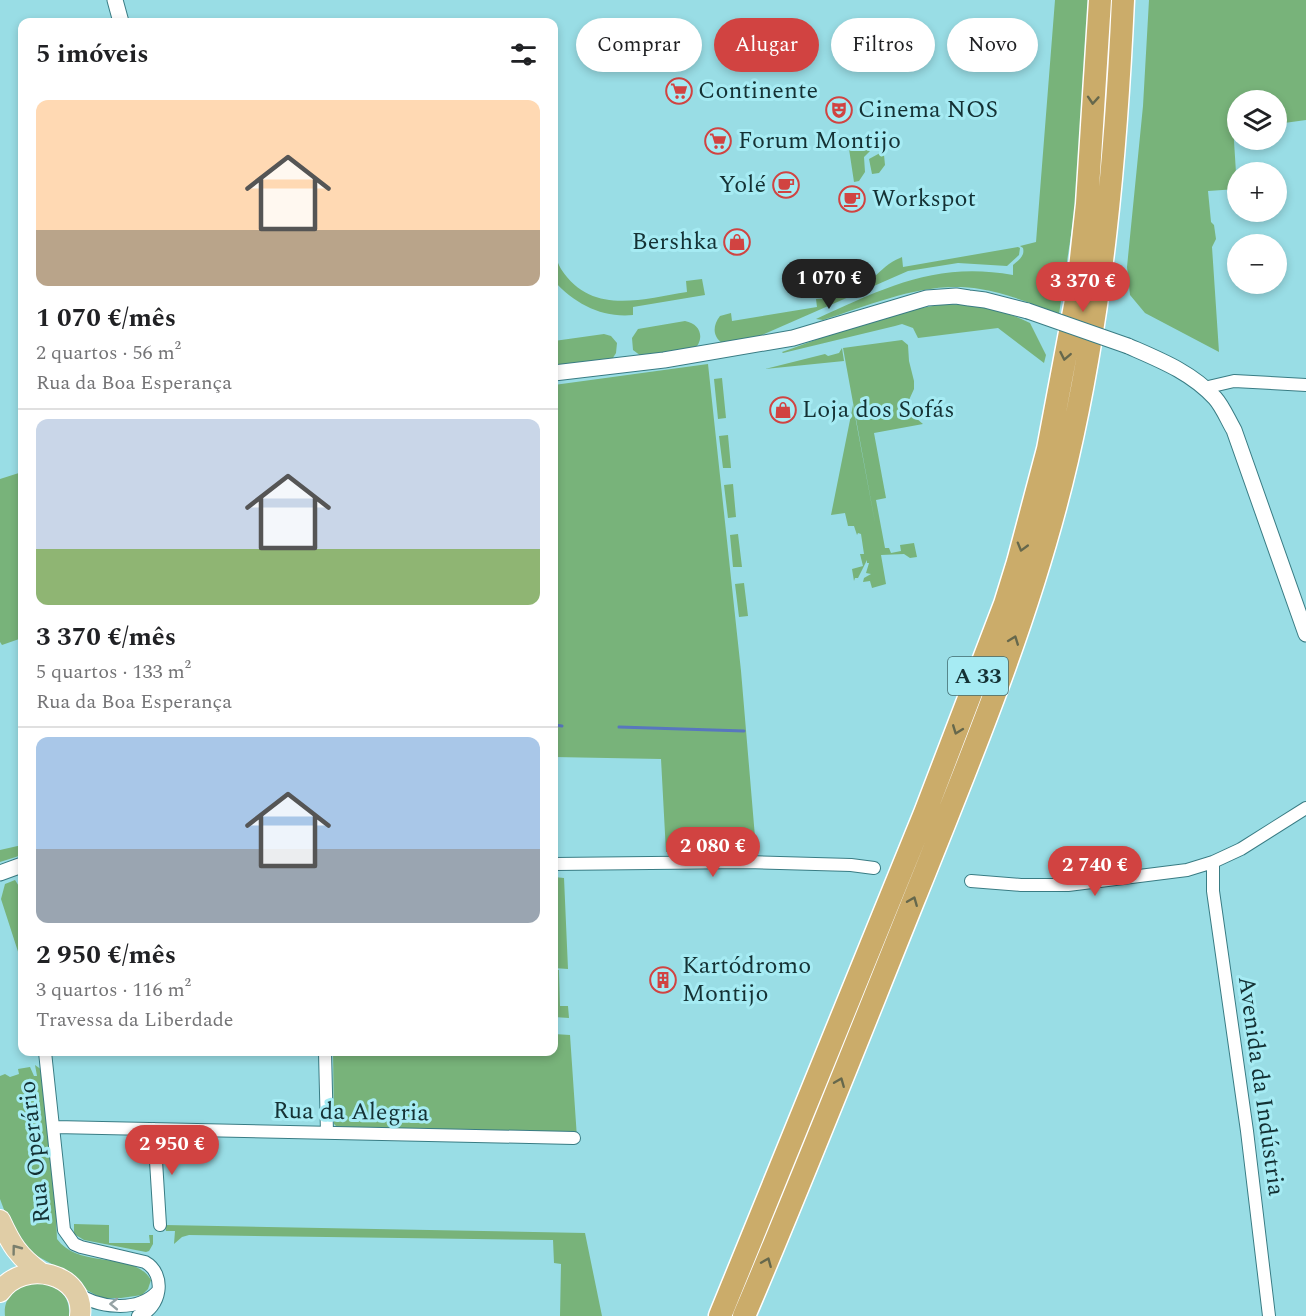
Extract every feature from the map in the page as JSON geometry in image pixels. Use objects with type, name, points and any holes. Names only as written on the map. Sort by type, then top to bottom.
[{"type":"highway","name":"A 33","points":[[720,1316],[929,802],[1005,604],[1018,562],[1048,449],[1077,295],[1087,204],[1100,0]]},
{"type":"highway","name":"A 33","points":[[744,1316],[939,836],[1023,617],[1046,542],[1071,439],[1096,305],[1112,168],[1123,0]]},
{"type":"main road","points":[[0,1220],[11,1245],[24,1260],[40,1272],[59,1278],[72,1289],[79,1300],[80,1316]]},
{"type":"main road","points":[[0,1292],[11,1280],[20,1275],[40,1272]]},
{"type":"street","points":[[115,0],[120,18]]},
{"type":"street","points":[[558,373],[664,360],[793,338],[927,298],[969,297],[1028,311],[1128,346],[1169,364],[1195,380],[1216,400],[1234,430],[1306,634]]},
{"type":"street","points":[[1204,388],[1234,381],[1306,385]]},
{"type":"street","points":[[971,881],[1021,885],[1068,885],[1187,870],[1213,862],[1241,849],[1306,808]]},
{"type":"street","points":[[558,864],[747,862],[851,865],[874,868]]},
{"type":"street","name":"Avenida da Indústria","points":[[1213,862],[1213,891],[1248,1131],[1269,1316]]},
{"type":"street","points":[[0,873],[18,866]]},
{"type":"street","name":"Rua Operário","points":[[46,1056],[66,1235],[74,1244],[91,1251],[150,1264],[158,1277],[157,1292]]},
{"type":"street","points":[[325,1056],[327,1133]]},
{"type":"street","name":"Rua da Alegria","points":[[55,1127],[574,1138]]},
{"type":"street","points":[[153,1129],[160,1225]]},
{"type":"street","points":[[72,1289],[96,1303],[119,1305],[143,1302],[157,1292]]},
{"type":"street","points":[[138,1316],[151,1310],[157,1301],[157,1292]]},
{"type":"green space","points":[[1055,0],[1088,0],[1076,202],[1059,314],[1000,293],[960,287],[900,295],[823,320],[816,319],[911,280],[959,272],[1013,275],[1013,265],[1023,253],[1023,248],[1020,246],[1036,242]]},
{"type":"green space","points":[[1149,0],[1306,0],[1306,120],[1287,123],[1287,90],[1227,90],[1227,150],[1235,150],[1235,162],[1227,162],[1227,190],[1208,191],[1211,222],[1214,225],[1216,239],[1212,247],[1219,352],[1145,313],[1130,295],[1127,267],[1143,106]]},
{"type":"green space","points":[[869,145],[870,151],[864,157],[865,172],[859,181],[854,182],[849,149]]},
{"type":"green space","points":[[880,153],[884,155],[885,165],[879,173],[872,174],[869,159]]},
{"type":"green space","points":[[1020,248],[1019,255],[1007,266],[958,263],[908,271],[760,336],[722,343],[715,334],[716,323],[720,316],[731,313],[732,321],[817,307],[816,299],[839,296],[854,290],[902,257],[903,267]]},
{"type":"green space","points":[[558,262],[573,284],[602,299],[635,300],[687,292],[686,281],[702,279],[705,295],[633,307],[633,315],[622,315],[590,308],[558,285]]},
{"type":"green space","points":[[948,304],[990,309],[1030,323],[1046,355],[1044,363],[998,328],[918,338],[913,328],[902,324],[782,352],[885,317]]},
{"type":"green space","points":[[685,321],[695,325],[700,333],[699,342],[693,351],[641,356],[633,350],[632,338],[638,329]]},
{"type":"green space","points":[[604,334],[611,336],[617,343],[616,353],[611,361],[558,368],[558,340]]},
{"type":"green space","points":[[902,340],[908,345],[914,381],[914,389],[909,400],[911,414],[923,424],[874,433],[886,498],[876,500],[885,548],[889,548],[891,553],[901,551],[900,545],[914,543],[917,557],[910,558],[904,554],[881,555],[886,584],[872,588],[870,581],[863,582],[864,578],[871,574],[866,573],[869,563],[867,560],[858,578],[854,581],[852,569],[863,566],[860,554],[864,554],[861,534],[857,535],[854,526],[848,526],[845,513],[831,515],[853,405],[876,528],[843,348]]},
{"type":"green space","points":[[842,348],[844,361],[765,369],[825,354],[828,356],[839,353]]},
{"type":"green space","points":[[708,364],[741,671],[756,849],[666,852],[661,759],[558,757],[558,384]]},
{"type":"green space","points":[[722,378],[726,418],[718,419],[714,379]]},
{"type":"green space","points":[[728,435],[731,468],[723,468],[719,436]]},
{"type":"green space","points":[[18,473],[18,639],[2,645],[0,642],[0,479]]},
{"type":"green space","points":[[733,484],[736,517],[728,518],[724,485]]},
{"type":"green space","points":[[738,534],[742,567],[733,567],[730,535]]},
{"type":"green space","points":[[744,583],[748,616],[739,617],[735,584]]},
{"type":"green space","points":[[18,846],[18,856],[0,862],[0,850]]},
{"type":"green space","points":[[558,877],[564,878],[568,969],[558,968]]},
{"type":"green space","points":[[15,880],[18,885],[18,952],[1,899],[5,884]]},
{"type":"green space","points":[[558,970],[560,1006],[568,1006],[569,1018],[558,1017]]},
{"type":"green space","points":[[558,1034],[570,1035],[577,1138],[341,1131],[334,1124],[333,1056],[558,1056]]},
{"type":"green space","points":[[35,1065],[42,1070],[55,1192],[57,1239],[67,1248],[79,1254],[132,1265],[143,1271],[151,1280],[148,1289],[142,1295],[101,1298],[85,1289],[63,1270],[24,1249],[9,1223],[0,1199],[0,1076],[5,1074],[10,1077],[19,1074],[18,1069],[30,1067],[34,1076],[37,1076]]},
{"type":"green space","points":[[74,1224],[109,1225],[109,1243],[150,1243],[149,1235],[153,1235],[153,1244],[146,1252],[84,1240],[74,1234]]},
{"type":"green space","points":[[165,1225],[585,1233],[602,1316],[560,1316],[561,1264],[554,1263],[553,1240],[189,1235],[182,1237],[174,1244],[175,1231],[166,1231]]},
{"type":"green space","points":[[31,1281],[59,1290],[67,1300],[69,1316],[5,1316],[6,1304],[11,1294],[20,1286]]},
{"type":"waterway","points":[[558,726],[562,726]]},
{"type":"waterway","points":[[619,727],[744,731]]},
{"type":"place","name":"Continente","points":[[679,91]]},
{"type":"place","name":"Cinema NOS","points":[[839,110]]},
{"type":"place","name":"Forum Montijo","points":[[718,141]]},
{"type":"place","name":"Yolé","points":[[786,185]]},
{"type":"place","name":"Workspot","points":[[852,199]]},
{"type":"place","name":"Bershka","points":[[737,242]]},
{"type":"place","name":"Loja dos Sofás","points":[[783,410]]},
{"type":"place","name":"Kartódromo Montijo","points":[[663,980]]}]
